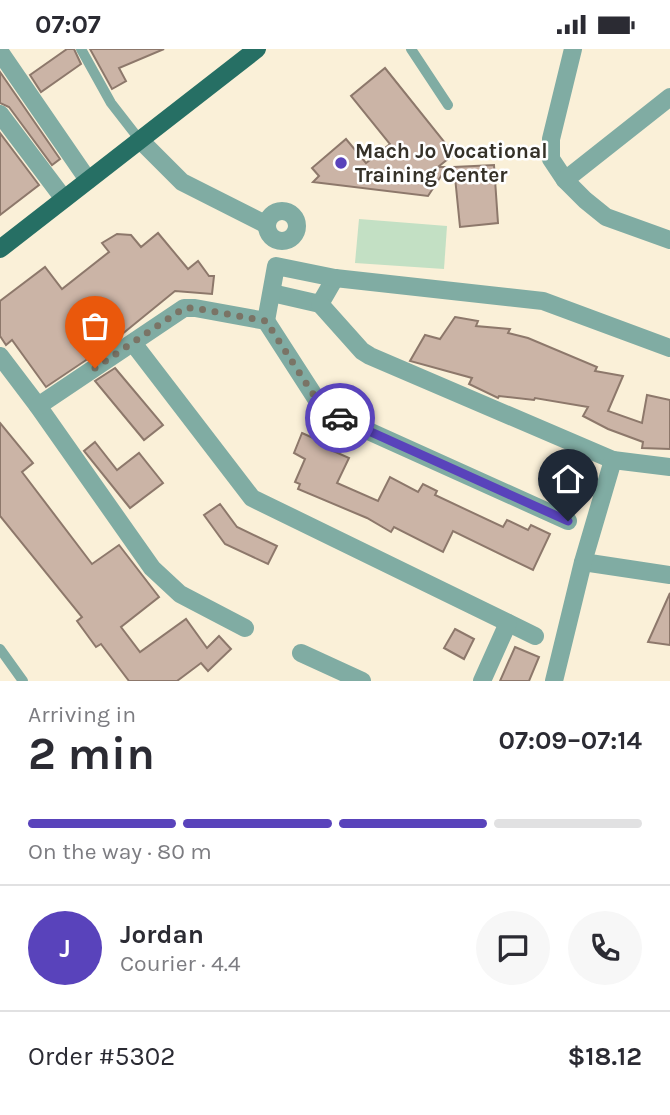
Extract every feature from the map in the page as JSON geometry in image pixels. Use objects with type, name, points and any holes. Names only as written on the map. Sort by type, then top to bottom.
[{"type":"main road","points":[[0,250],[257,49]]},
{"type":"street","points":[[573,49],[550,149],[551,159],[565,180],[606,217],[670,240]]},
{"type":"street","points":[[0,53],[88,180]]},
{"type":"street","points":[[565,180],[670,97]]},
{"type":"street","points":[[0,114],[64,199]]},
{"type":"street","points":[[139,139],[182,182],[267,225]]},
{"type":"street","points":[[279,211],[292,215],[296,221],[295,234],[290,239],[277,240],[271,237],[267,225],[269,219],[279,211]]},
{"type":"street","points":[[277,240],[276,266],[266,321],[324,411],[568,521]]},
{"type":"street","points":[[276,266],[335,278],[543,301],[670,348]]},
{"type":"street","points":[[320,304],[335,278]]},
{"type":"street","points":[[272,293],[320,304],[362,351],[370,356],[613,460],[670,467]]},
{"type":"street","points":[[38,406],[184,308],[266,321]]},
{"type":"street","points":[[133,343],[251,498],[535,636]]},
{"type":"street","points":[[0,356],[152,568],[180,594],[245,628]]},
{"type":"street","points":[[560,680],[583,562],[613,460]]},
{"type":"street","points":[[583,562],[670,575]]},
{"type":"street","points":[[482,681],[508,623]]},
{"type":"street","points":[[301,653],[362,681]]},
{"type":"lane","points":[[81,49],[107,97],[139,139]]},
{"type":"lane","points":[[411,49],[448,105]]},
{"type":"lane","points":[[0,649],[23,681]]},
{"type":"green space","points":[[359,219],[447,226],[444,269],[355,263]]},
{"type":"building","points":[[67,49],[74,49],[81,64],[41,92],[30,75]]},
{"type":"building","points":[[90,49],[164,49],[119,68],[126,81],[112,89]]},
{"type":"building","points":[[385,68],[454,154],[438,167],[447,167],[428,196],[313,182],[319,176],[312,168],[346,139],[366,163],[390,144],[351,96]]},
{"type":"building","points":[[0,72],[60,159],[52,165],[9,107],[0,103]]},
{"type":"building","points":[[0,133],[39,185],[0,215]]},
{"type":"building","points":[[494,165],[498,223],[460,227],[454,167]]},
{"type":"building","points":[[158,233],[188,269],[198,261],[209,276],[214,276],[212,294],[175,291],[110,344],[46,387],[12,340],[6,345],[0,336],[0,301],[45,267],[62,289],[109,252],[102,243],[117,234],[131,235],[141,247]]},
{"type":"building","points":[[455,317],[478,321],[476,326],[510,329],[508,333],[528,338],[597,367],[595,371],[623,376],[608,411],[642,423],[647,395],[670,400],[670,449],[642,448],[643,442],[583,416],[588,407],[535,398],[498,398],[469,384],[472,378],[410,361],[425,335],[440,339]]},
{"type":"building","points":[[115,368],[163,425],[144,440],[95,381]]},
{"type":"building","points":[[0,423],[33,463],[22,472],[92,564],[119,545],[159,597],[121,627],[140,652],[186,619],[207,648],[219,636],[231,649],[208,671],[201,663],[177,681],[129,681],[101,644],[96,647],[77,621],[82,617],[0,516]]},
{"type":"building","points":[[302,433],[322,442],[320,445],[349,458],[337,483],[378,501],[390,477],[418,492],[423,484],[437,491],[435,495],[503,527],[507,520],[528,530],[531,525],[550,534],[533,570],[453,531],[443,552],[394,527],[391,532],[367,518],[298,489],[300,484],[295,482],[305,459],[294,453]]},
{"type":"building","points":[[95,442],[117,470],[139,453],[163,483],[130,508],[84,451]]},
{"type":"building","points":[[220,504],[237,527],[277,546],[268,564],[225,544],[204,515]]},
{"type":"building","points":[[670,593],[670,645],[648,642]]},
{"type":"building","points":[[455,629],[474,639],[464,659],[444,648]]},
{"type":"building","points":[[515,647],[539,657],[529,681],[500,681]]},
{"type":"way so far","points":[[95,368],[184,308],[266,321],[324,411],[340,418]]},
{"type":"place","name":"Mach Jo Vocational Training Center","points":[[341,163]]},
{"type":"route","points":[[340,418],[568,521]]}]
